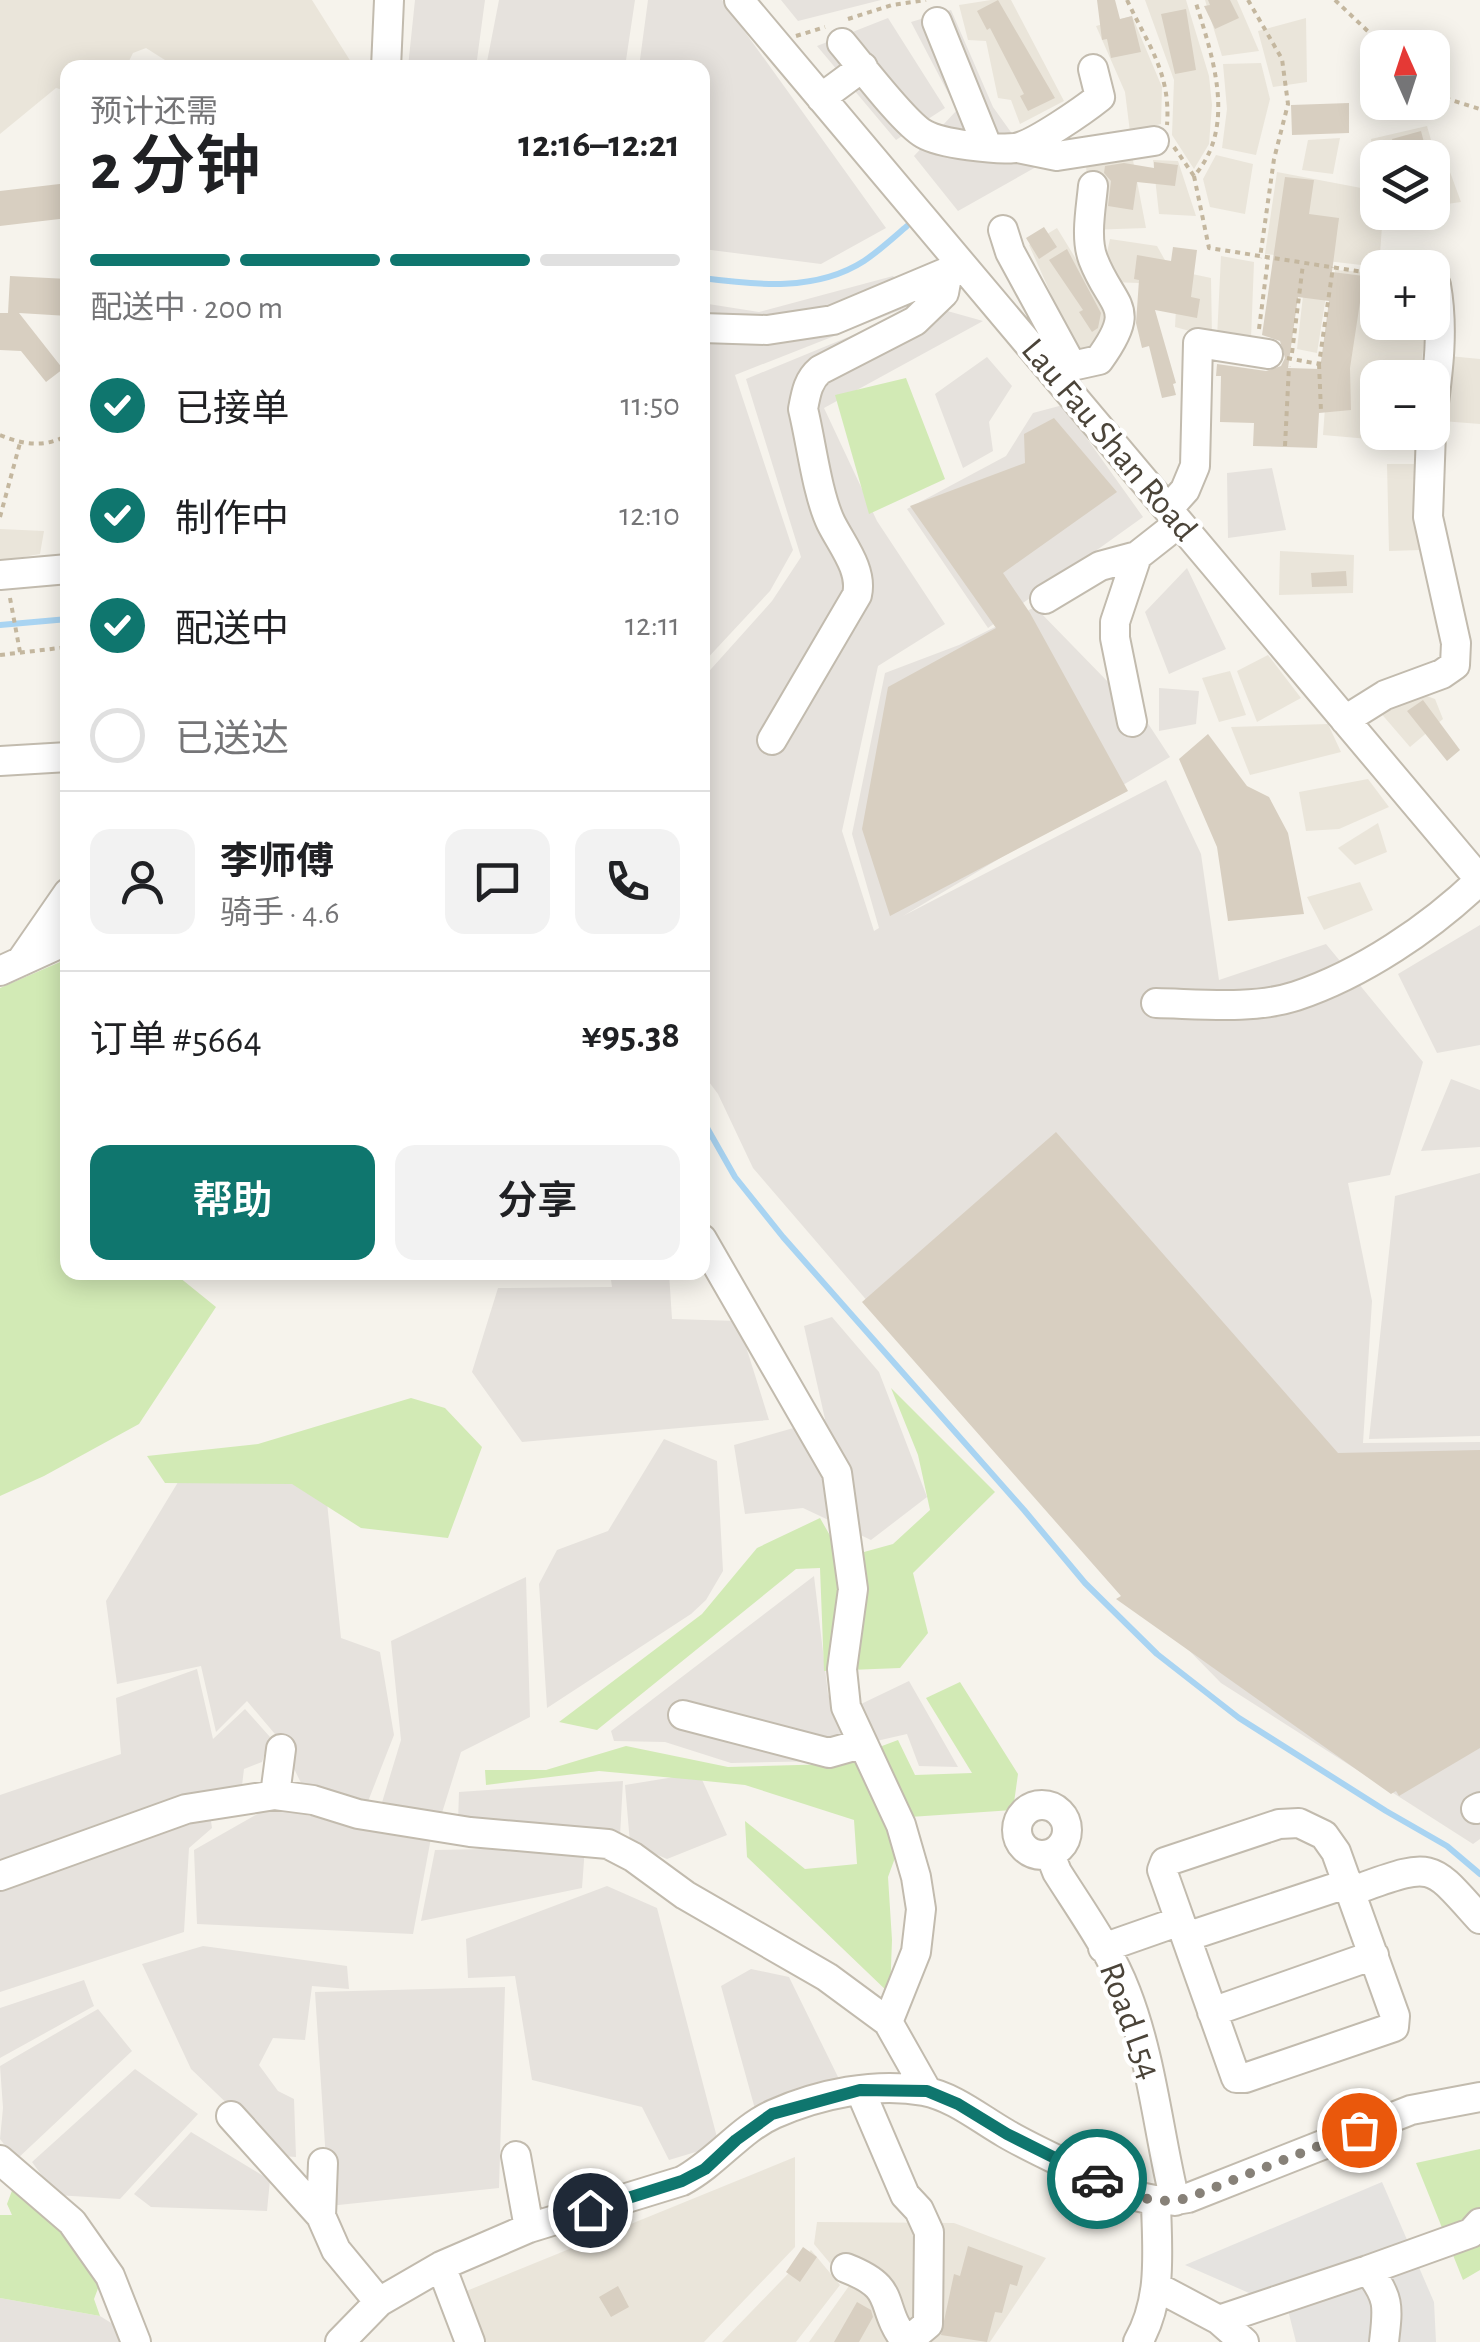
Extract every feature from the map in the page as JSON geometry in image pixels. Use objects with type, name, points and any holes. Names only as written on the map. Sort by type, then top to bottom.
[{"type":"street","points":[[386,60],[389,0]]},
{"type":"street","name":"Lau Fau Shan Road","points":[[750,5],[775,43],[955,268],[1065,372],[1174,516],[1480,880]]},
{"type":"street","points":[[931,11],[987,146]]},
{"type":"street","points":[[842,43],[924,134],[944,140],[1057,156],[1163,138]]},
{"type":"street","points":[[821,98],[862,67]]},
{"type":"street","points":[[1018,148],[1083,111],[1100,96],[1093,70]]},
{"type":"street","points":[[1003,230],[1065,372],[1099,360],[1122,315],[1092,258],[1092,186]]},
{"type":"street","points":[[710,328],[766,330],[833,320],[955,268]]},
{"type":"street","points":[[772,740],[860,583],[830,520],[803,409],[806,391],[812,376],[820,370],[915,322],[944,293],[955,268]]},
{"type":"street","points":[[1132,722],[1114,638],[1116,622],[1137,556],[1174,516],[1195,466],[1190,339],[1271,355]]},
{"type":"street","points":[[1345,720],[1385,696],[1468,663],[1456,644],[1428,517],[1430,450]]},
{"type":"street","points":[[1046,599],[1100,566],[1137,556]]},
{"type":"street","points":[[5,586],[60,571]]},
{"type":"street","points":[[0,762],[60,758]]},
{"type":"street","points":[[1156,1004],[1250,1004],[1294,997],[1362,966],[1454,904],[1480,880]]},
{"type":"street","points":[[11,966],[60,902]]},
{"type":"street","points":[[11,966],[60,944]]},
{"type":"street","points":[[710,1253],[837,1474],[853,1589],[842,1669],[846,1707],[901,1824],[921,1909],[916,1952],[888,2022]]},
{"type":"street","points":[[683,1715],[830,1753],[861,1744]]},
{"type":"street","points":[[276,1795],[282,1749]]},
{"type":"street","points":[[0,1876],[186,1810],[276,1795],[313,1800],[358,1814],[470,1832],[608,1844],[827,1977],[888,2022],[927,2091]]},
{"type":"street","points":[[1299,1823],[1324,1835],[1357,1884],[1374,1955],[1395,2016],[1394,2027],[1236,2078],[1183,1929],[1162,1870],[1165,1862],[1279,1824],[1299,1823]]},
{"type":"street","name":"Road L54","points":[[1050,1854],[1056,1872],[1126,1991],[1157,2098],[1166,2202],[1154,2311],[1138,2342]]},
{"type":"street","points":[[1104,1948],[1401,1872],[1425,1870],[1449,1884],[1480,1919]]},
{"type":"street","points":[[1212,2012],[1374,1955]]},
{"type":"street","points":[[340,2342],[379,2302],[441,2266],[529,2228],[682,2181],[705,2169],[772,2114],[860,2090],[927,2091],[1119,2190],[1166,2202],[1412,2110],[1480,2098]]},
{"type":"street","points":[[846,2268],[874,2279],[884,2294],[894,2327],[906,2342],[928,2324],[929,2232],[919,2210],[906,2195],[860,2090]]},
{"type":"street","points":[[232,2116],[321,2216],[336,2250],[379,2302]]},
{"type":"street","points":[[516,2156],[529,2228]]},
{"type":"street","points":[[0,2160],[72,2222],[110,2276],[136,2342]]},
{"type":"street","points":[[321,2216],[323,2163]]},
{"type":"street","points":[[1219,2320],[1471,2233],[1480,2223]]},
{"type":"street","points":[[441,2266],[470,2342]]},
{"type":"street","points":[[1368,2270],[1384,2290],[1388,2306],[1384,2342]]},
{"type":"street","points":[[1157,2287],[1219,2320],[1244,2342]]},
{"type":"path","points":[[1127,0],[1149,40],[1168,91],[1163,138],[1194,176],[1209,248],[1360,271]]},
{"type":"path","points":[[1194,176],[1210,148],[1218,102],[1214,61],[1195,0]]},
{"type":"path","points":[[1248,0],[1282,59],[1288,104],[1274,159],[1260,258]]},
{"type":"path","points":[[1335,0],[1367,30]]},
{"type":"path","points":[[775,43],[883,7],[931,11]]},
{"type":"path","points":[[1450,100],[1480,109]]},
{"type":"path","points":[[1268,259],[1271,355],[1285,446]]},
{"type":"path","points":[[1271,355],[1303,264]]},
{"type":"path","points":[[1321,412],[1319,364],[1333,268]]},
{"type":"path","points":[[1271,355],[1319,364]]},
{"type":"path","points":[[0,435],[20,443],[50,444],[60,440]]},
{"type":"path","points":[[0,518],[20,443]]},
{"type":"path","points":[[5,586],[19,649]]},
{"type":"path","points":[[0,654],[60,647]]},
{"type":"shaded area","points":[[0,0],[312,0],[350,60],[165,60],[146,48],[133,53],[130,60],[60,60],[60,89],[56,88],[0,134]]},
{"type":"shaded area","points":[[415,0],[485,0],[477,60],[409,60]]},
{"type":"shaded area","points":[[499,0],[635,0],[626,60],[487,60]]},
{"type":"shaded area","points":[[648,0],[722,0],[886,228],[821,264],[710,250],[710,60],[640,60]]},
{"type":"shaded area","points":[[781,0],[881,0],[798,21]]},
{"type":"shaded area","points":[[1011,0],[1064,101],[1020,124],[1011,100],[998,98],[986,41],[968,40],[959,5]]},
{"type":"shaded area","points":[[1145,0],[1186,0],[1209,76],[1209,144],[1194,169],[1172,135],[1174,80]]},
{"type":"shaded area","points":[[1205,0],[1237,0],[1259,51],[1222,56]]},
{"type":"shaded area","points":[[951,10],[993,107],[1036,167],[958,211],[914,156],[957,110],[911,22]]},
{"type":"shaded area","points":[[1132,16],[1162,87],[1161,124],[1130,132],[1125,92],[1096,26]]},
{"type":"shaded area","points":[[888,18],[945,108],[896,140],[817,46]]},
{"type":"shaded area","points":[[1306,18],[1307,82],[1273,87],[1258,31]]},
{"type":"shaded area","points":[[1261,63],[1270,99],[1256,155],[1222,148],[1227,109],[1223,64]]},
{"type":"shaded area","points":[[1427,126],[1431,140],[1371,140]]},
{"type":"shaded area","points":[[1340,138],[1333,174],[1302,170],[1308,140]]},
{"type":"shaded area","points":[[1132,155],[1146,228],[1088,230],[1086,157]]},
{"type":"shaded area","points":[[1216,155],[1253,164],[1245,214],[1210,207],[1203,179]]},
{"type":"shaded area","points":[[1153,160],[1178,161],[1196,216],[1159,214]]},
{"type":"shaded area","points":[[1277,172],[1360,188],[1360,230],[1382,230],[1380,250],[1360,250],[1360,265],[1265,254]]},
{"type":"shaded area","points":[[1450,172],[1461,202],[1450,204]]},
{"type":"shaded area","points":[[1057,228],[1120,331],[1078,354],[1029,245]]},
{"type":"shaded area","points":[[1110,239],[1157,246],[1166,262],[1164,284],[1112,282],[1104,266]]},
{"type":"shaded area","points":[[1221,256],[1254,262],[1251,339],[1217,338]]},
{"type":"shaded area","points":[[1306,269],[1330,271],[1317,353],[1297,349]]},
{"type":"shaded area","points":[[1335,270],[1360,272],[1360,340],[1424,340],[1422,360],[1360,360],[1360,438],[1323,435]]},
{"type":"shaded area","points":[[1178,271],[1211,278],[1212,337],[1175,327]]},
{"type":"shaded area","points":[[893,276],[918,303],[735,375],[793,550],[770,591],[710,655],[710,304],[759,312]]},
{"type":"shaded area","points":[[926,305],[983,321],[824,408],[877,521],[945,624],[878,666],[842,831],[874,931],[879,928],[852,834],[885,673],[959,645],[1035,607],[1147,722],[1170,757],[903,916],[1166,780],[1201,854],[1219,980],[1326,944],[1423,1062],[1390,1175],[1348,1183],[1372,1301],[1363,1443],[1480,1442],[1480,1839],[1473,1844],[1221,1683],[1016,1474],[753,1168],[710,1083],[710,670],[772,601],[801,557],[746,379]]},
{"type":"shaded area","points":[[1449,356],[1480,359],[1480,424],[1450,422]]},
{"type":"shaded area","points":[[987,357],[1012,386],[989,422],[993,451],[963,468],[935,394]]},
{"type":"shaded area","points":[[1063,405],[1143,517],[988,628],[907,509],[1006,456],[1033,413]]},
{"type":"shaded area","points":[[1387,464],[1420,464],[1421,550],[1389,551]]},
{"type":"shaded area","points":[[1272,468],[1286,530],[1228,538],[1227,473]]},
{"type":"shaded area","points":[[0,529],[44,531],[40,554],[0,561]]},
{"type":"shaded area","points":[[1280,551],[1354,555],[1353,593],[1279,595]]},
{"type":"shaded area","points":[[1187,568],[1226,649],[1169,674],[1145,612]]},
{"type":"shaded area","points":[[1268,655],[1301,698],[1257,722],[1237,671]]},
{"type":"shaded area","points":[[1230,671],[1246,715],[1219,722],[1202,678]]},
{"type":"shaded area","points":[[1159,688],[1199,691],[1196,724],[1159,731]]},
{"type":"shaded area","points":[[1421,694],[1435,699],[1443,719],[1410,747],[1379,711]]},
{"type":"shaded area","points":[[1328,724],[1341,752],[1250,775],[1231,727]]},
{"type":"shaded area","points":[[1368,779],[1389,807],[1339,829],[1306,831],[1299,792]]},
{"type":"shaded area","points":[[1378,823],[1387,852],[1355,865],[1338,848]]},
{"type":"shaded area","points":[[1360,882],[1373,910],[1324,930],[1307,897]]},
{"type":"shaded area","points":[[1480,925],[1480,1045],[1437,1053],[1398,974]]},
{"type":"shaded area","points":[[1451,1079],[1480,1090],[1480,1147],[1421,1151]]},
{"type":"shaded area","points":[[1480,1173],[1480,1436],[1369,1439],[1395,1196]]},
{"type":"shaded area","points":[[611,1280],[669,1280],[672,1319],[738,1321],[769,1420],[522,1442],[472,1372],[498,1288],[612,1287]]},
{"type":"shaded area","points":[[832,1317],[879,1372],[927,1497],[871,1540],[803,1508],[745,1514],[734,1445],[825,1419],[804,1326]]},
{"type":"shaded area","points":[[664,1439],[717,1461],[723,1571],[706,1600],[691,1614],[547,1708],[539,1584],[557,1550],[608,1531]]},
{"type":"shaded area","points":[[189,1464],[325,1483],[341,1638],[380,1652],[394,1735],[365,1809],[302,1785],[280,1740],[247,1701],[216,1732],[201,1666],[117,1684],[106,1601]]},
{"type":"shaded area","points":[[814,1576],[828,1694],[855,1751],[824,1761],[731,1763],[665,1742],[614,1741],[611,1731]]},
{"type":"shaded area","points":[[526,1577],[530,1717],[461,1752],[441,1816],[380,1809],[401,1740],[391,1641]]},
{"type":"shaded area","points":[[197,1669],[213,1739],[245,1709],[270,1737],[262,1762],[244,1769],[241,1794],[210,1814],[212,1828],[189,1848],[184,1932],[0,1992],[0,1795],[121,1754],[116,1698]]},
{"type":"shaded area","points":[[909,1681],[958,1767],[919,1766],[907,1734],[872,1742],[861,1704]]},
{"type":"shaded area","points":[[699,1773],[727,1835],[667,1859],[630,1843],[625,1785]]},
{"type":"shaded area","points":[[623,1781],[620,1836],[458,1822],[459,1792]]},
{"type":"shaded area","points":[[268,1808],[431,1838],[413,1934],[197,1924],[194,1850]]},
{"type":"shaded area","points":[[585,1847],[582,1888],[421,1921],[435,1850]]},
{"type":"shaded area","points":[[607,1886],[657,1908],[719,2145],[669,2160],[642,2107],[532,2080],[515,1976],[468,1978],[466,1939]]},
{"type":"shaded area","points":[[203,1946],[347,1966],[349,1989],[312,1986],[305,2040],[273,2038],[259,2065],[278,2091],[294,2099],[296,2157],[282,2156],[191,2069],[142,1964]]},
{"type":"shaded area","points":[[751,1969],[789,1977],[839,2079],[755,2109],[721,1986]]},
{"type":"shaded area","points":[[84,1980],[94,2006],[0,2058],[0,2008]]},
{"type":"shaded area","points":[[505,1987],[499,2188],[329,2206],[315,1992]]},
{"type":"shaded area","points":[[98,2009],[132,2051],[16,2160],[0,2139],[0,2066]]},
{"type":"shaded area","points":[[135,2069],[198,2114],[120,2199],[56,2195],[32,2162]]},
{"type":"shaded area","points":[[191,2132],[270,2180],[267,2211],[151,2207],[134,2194]]},
{"type":"shaded area","points":[[795,2157],[795,2247],[704,2342],[481,2342],[464,2292]]},
{"type":"shaded area","points":[[1382,2182],[1434,2302],[1436,2342],[1296,2342],[1288,2310],[1185,2265]]},
{"type":"shaded area","points":[[817,2222],[954,2223],[1046,2258],[990,2342],[809,2342],[849,2286],[814,2244]]},
{"type":"shaded area","points":[[811,2250],[840,2285],[796,2342],[722,2342]]},
{"type":"shaded area","points":[[0,2298],[100,2316],[124,2331],[127,2342],[0,2342]]},
{"type":"green space","points":[[906,378],[945,479],[869,514],[835,395]]},
{"type":"green space","points":[[60,962],[60,1280],[183,1280],[216,1307],[139,1424],[0,1496],[0,988]]},
{"type":"green space","points":[[891,1388],[995,1492],[913,1573],[928,1633],[900,1668],[824,1671],[820,1568],[796,1569],[597,1730],[559,1722],[702,1614],[757,1548],[820,1518],[865,1597],[864,1552],[893,1544],[930,1510],[918,1455]]},
{"type":"green space","points":[[411,1398],[445,1408],[482,1447],[448,1538],[361,1528],[292,1484],[165,1483],[147,1456],[258,1444]]},
{"type":"green space","points":[[960,1682],[1018,1774],[1013,1810],[910,1817],[888,1877],[890,1994],[747,1857],[745,1821],[805,1869],[857,1864],[854,1820],[745,1785],[696,1780],[599,1771],[486,1785],[485,1770],[546,1770],[626,1746],[728,1767],[834,1764],[898,1740],[915,1775],[972,1773],[926,1698]]},
{"type":"green space","points":[[1480,2149],[1480,2270],[1463,2280],[1416,2163]]},
{"type":"green space","points":[[13,2188],[55,2221],[100,2283],[94,2299],[100,2316],[0,2298],[0,2215],[12,2215],[7,2204]]},
{"type":"building","points":[[998,0],[1055,98],[1028,111],[1020,96],[1024,94],[977,11]]},
{"type":"building","points":[[1097,0],[1115,0],[1120,19],[1132,16],[1141,52],[1111,58],[1107,39],[1102,40]]},
{"type":"building","points":[[1208,0],[1230,0],[1239,18],[1215,29],[1204,6],[1210,5]]},
{"type":"building","points":[[1186,9],[1196,70],[1175,74],[1161,14]]},
{"type":"building","points":[[1349,103],[1349,133],[1292,135],[1291,105]]},
{"type":"building","points":[[1421,131],[1423,140],[1392,140]]},
{"type":"building","points":[[1154,162],[1178,165],[1175,186],[1137,182],[1133,210],[1108,206],[1111,181],[1104,173],[1105,166],[1124,163],[1154,168]]},
{"type":"building","points":[[1285,177],[1314,180],[1309,214],[1339,218],[1332,272],[1360,276],[1350,368],[1351,410],[1319,413],[1317,448],[1253,446],[1254,423],[1220,422],[1221,376],[1216,376],[1217,364],[1266,371],[1281,366],[1285,358],[1280,341],[1262,335]],"holes":[[[1298,297],[1329,301],[1320,369],[1288,368]]]},
{"type":"building","points":[[60,184],[60,219],[0,226],[0,191]]},
{"type":"building","points":[[1044,227],[1057,247],[1039,259],[1026,238]]},
{"type":"building","points":[[1173,247],[1197,250],[1191,297],[1200,299],[1197,318],[1155,310],[1176,383],[1176,395],[1162,398],[1149,346],[1142,348],[1136,323],[1139,280],[1134,279],[1137,255],[1171,261]]},
{"type":"building","points":[[1067,249],[1101,313],[1098,328],[1092,332],[1079,312],[1083,310],[1049,260]]},
{"type":"building","points":[[10,276],[60,279],[60,316],[19,313],[60,365],[60,371],[46,382],[21,351],[0,350],[0,313],[8,313]]},
{"type":"building","points":[[1054,418],[1117,492],[1003,573],[1030,613],[1128,791],[890,916],[862,829],[888,687],[996,628],[910,506],[1025,463],[1024,434]]},
{"type":"building","points":[[1346,571],[1347,586],[1312,587],[1311,573]]},
{"type":"building","points":[[1423,700],[1460,750],[1447,761],[1407,711]]},
{"type":"building","points":[[1208,734],[1247,786],[1269,797],[1288,833],[1304,914],[1228,921],[1217,847],[1179,759]]},
{"type":"building","points":[[1056,1132],[1338,1453],[1480,1450],[1480,1748],[1399,1796],[1396,1791],[1391,1794],[1116,1599],[1121,1596],[862,1302]]},
{"type":"building","points":[[968,2246],[1023,2266],[1017,2286],[1010,2284],[1002,2313],[995,2312],[987,2342],[941,2335],[954,2274],[960,2276]]},
{"type":"building","points":[[803,2247],[817,2257],[800,2282],[786,2272]]},
{"type":"building","points":[[618,2286],[629,2307],[611,2317],[599,2297]]},
{"type":"building","points":[[857,2302],[871,2310],[873,2317],[859,2342],[834,2342]]},
{"type":"waterway","points":[[710,279],[785,284],[826,278],[864,261],[907,226]]},
{"type":"waterway","points":[[0,625],[60,620]]},
{"type":"waterway","points":[[710,1133],[735,1177],[783,1237],[1085,1583],[1157,1654],[1239,1718],[1447,1846],[1480,1874]]},
{"type":"way so far","points":[[1097,2179],[1119,2190],[1166,2203],[1188,2198],[1359,2130]]},
{"type":"route","points":[[590,2210],[682,2181],[705,2169],[772,2114],[860,2090],[927,2091],[1097,2179]]}]
